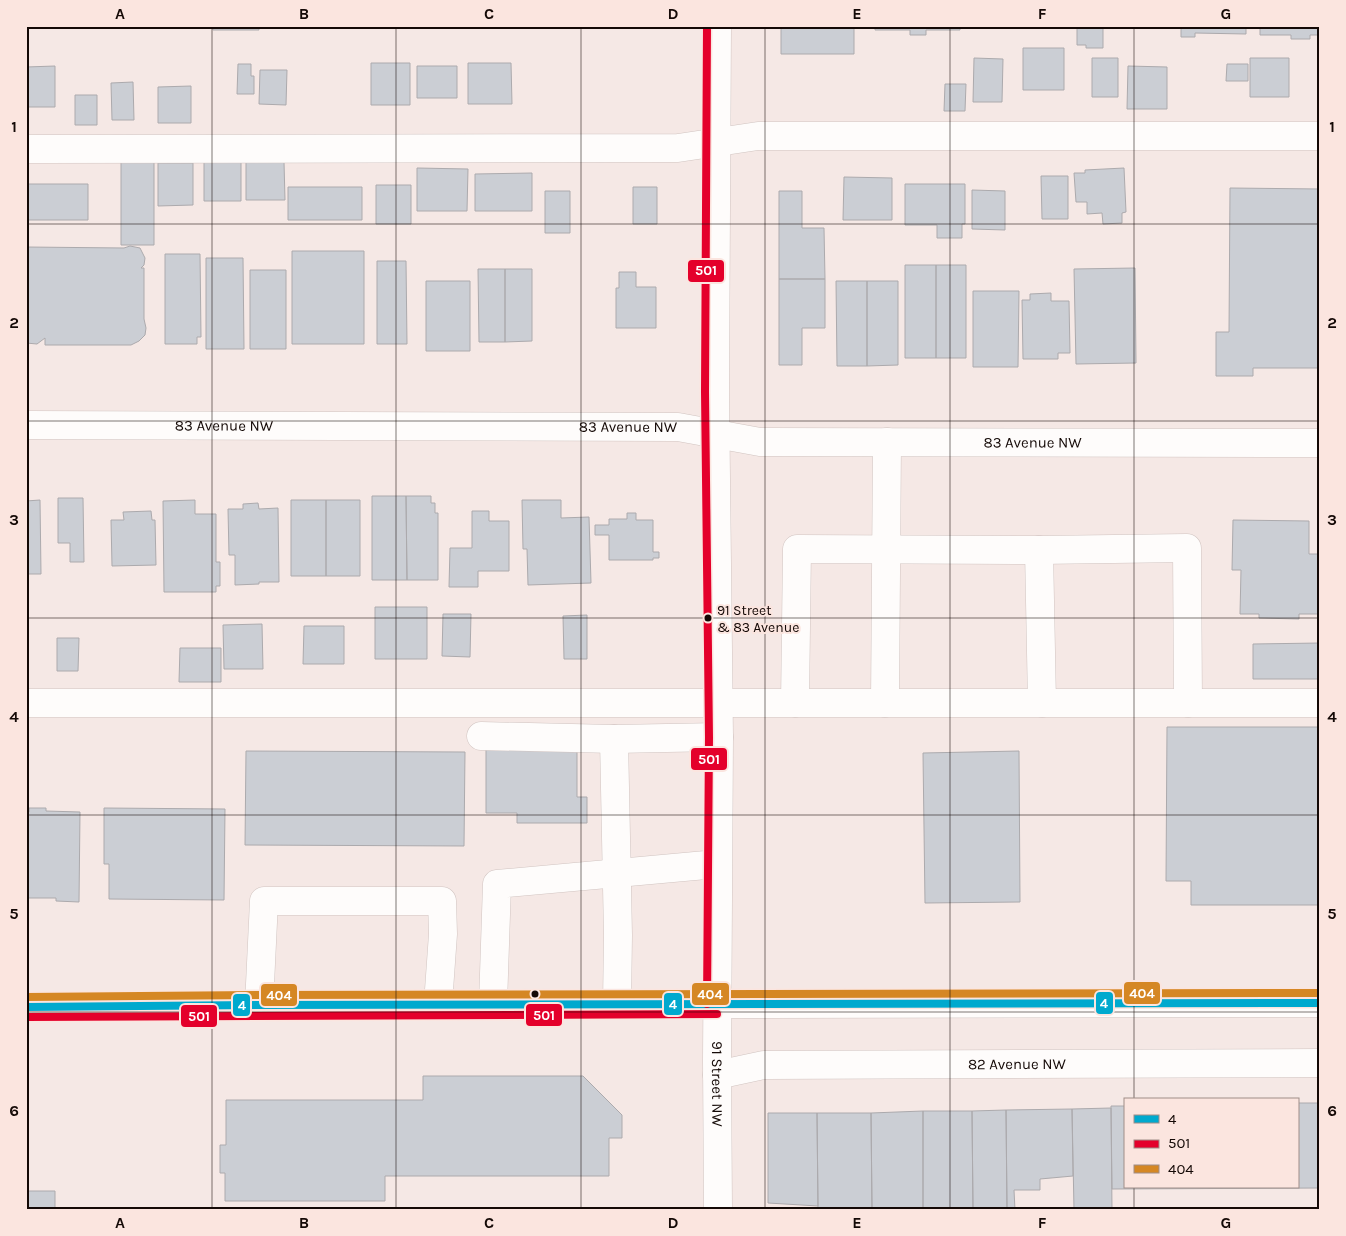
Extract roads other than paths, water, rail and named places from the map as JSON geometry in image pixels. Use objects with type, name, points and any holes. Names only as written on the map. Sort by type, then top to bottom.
[{"type":"street","name":"91 Street NW","points":[[716,26],[717,703],[719,737],[717,864],[718,1210]]},
{"type":"street","points":[[26,149],[678,148],[758,136],[1320,136]]},
{"type":"street","name":"83 Avenue NW","points":[[26,425],[668,427],[760,442],[1320,442]]},
{"type":"street","points":[[885,703],[887,442]]},
{"type":"street","points":[[796,703],[796,549],[1039,550],[1187,548],[1188,703]]},
{"type":"street","points":[[1039,550],[1042,703]]},
{"type":"street","points":[[26,703],[1320,703]]},
{"type":"street","points":[[481,736],[614,739],[719,737]]},
{"type":"street","points":[[614,739],[618,1004]]},
{"type":"street","points":[[493,1004],[497,884],[717,864]]},
{"type":"street","points":[[259,1004],[264,901],[442,901],[443,934],[438,1004]]},
{"type":"street","points":[[26,1007],[259,1004],[1320,1003]]},
{"type":"street","name":"82 Avenue NW","points":[[717,1075],[764,1065],[1320,1063]]},
{"type":"place","name":"91 Street & 83 Avenue","points":[[708,618]]}]
